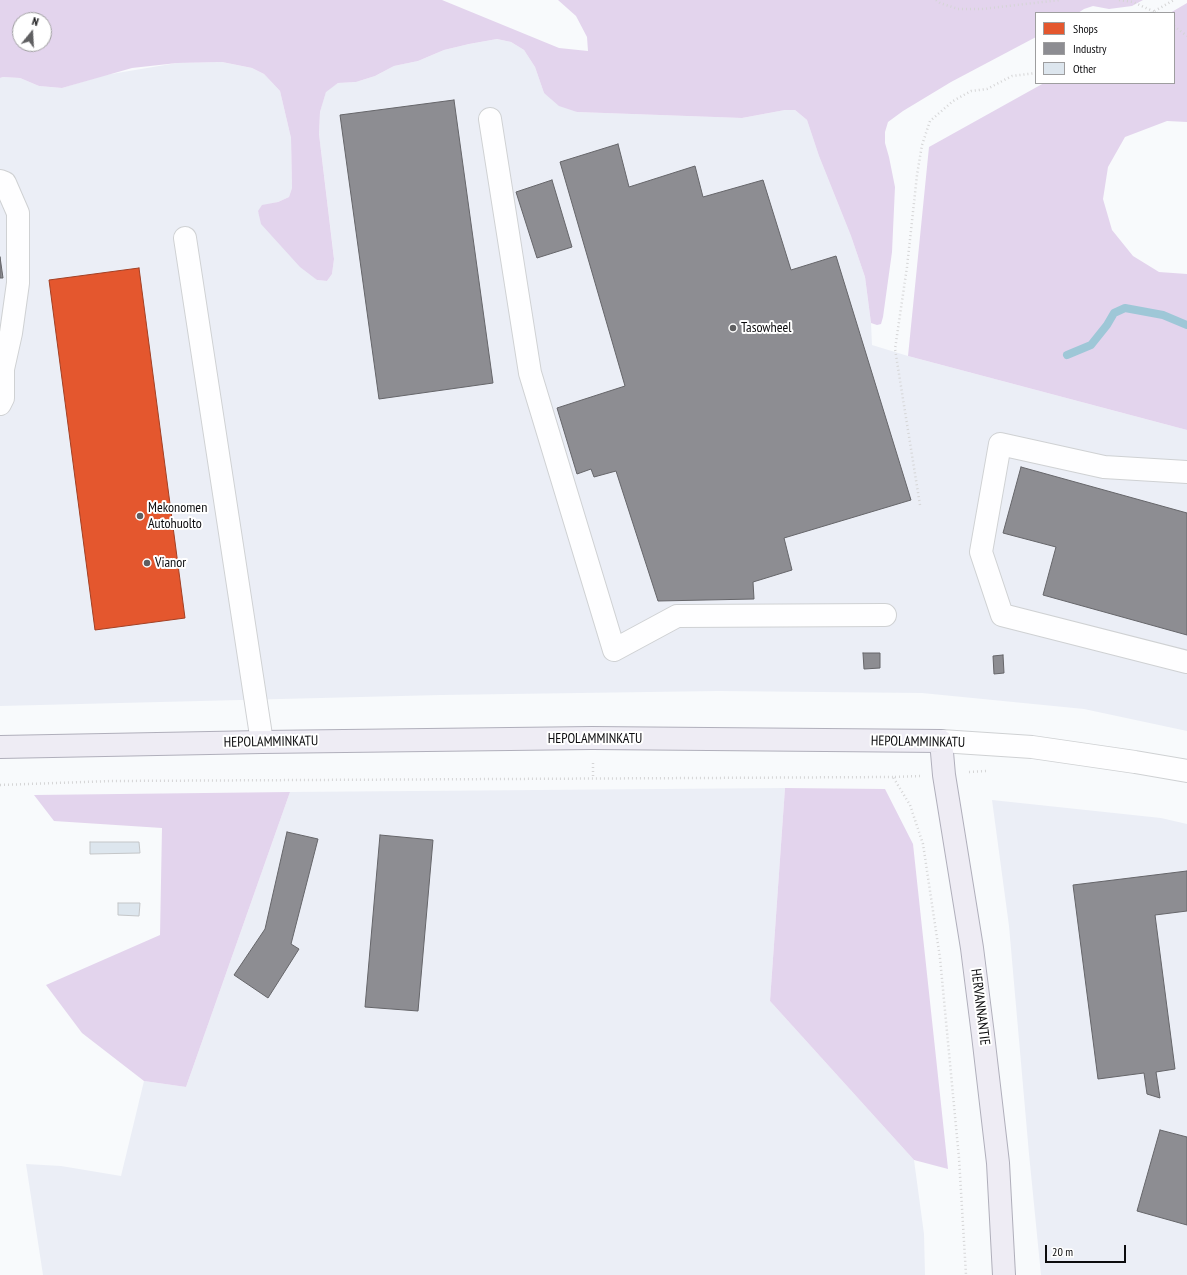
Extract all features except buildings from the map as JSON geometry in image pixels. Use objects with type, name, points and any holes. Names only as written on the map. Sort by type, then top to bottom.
[{"type":"main road","name":"HEPOLAMMINKATU","points":[[0,747],[584,738],[941,741]]},
{"type":"main road","name":"HERVANNANTIE","points":[[941,741],[944,775],[972,948],[984,1043],[998,1163],[1004,1275]]},
{"type":"street","points":[[490,119],[530,373],[614,650],[677,616],[885,615]]},
{"type":"street","points":[[0,181],[5,183],[18,213],[18,283],[11,333],[3,369],[3,398],[0,404]]},
{"type":"street","points":[[185,238],[262,742]]},
{"type":"street","points":[[1187,472],[1104,467],[1000,444],[981,552],[1002,615],[1187,662]]},
{"type":"street","name":"HEPOLAMMINKATU","points":[[941,741],[1032,747],[1187,771]]},
{"type":"path","points":[[936,0],[940,3],[958,9],[982,9],[1060,0]]},
{"type":"path","points":[[1119,0],[1133,2],[1154,12],[1174,0]]},
{"type":"path","points":[[1175,27],[1187,36]]},
{"type":"path","points":[[920,505],[895,349],[922,145],[930,121],[952,101],[971,91],[987,89],[1012,76],[1035,73]]},
{"type":"path","points":[[0,786],[119,781],[893,778],[987,771]]},
{"type":"path","points":[[893,778],[910,805],[922,844],[940,958],[959,1158],[966,1275]]},
{"type":"path","points":[[934,920],[939,919]]},
{"type":"path","points":[[940,958],[945,958]]},
{"type":"shaded area","points":[[0,0],[442,0],[559,48],[588,51],[587,37],[576,16],[558,0],[1143,0],[1132,6],[1109,9],[1093,6],[1080,12],[1035,12],[1035,38],[951,82],[903,111],[888,122],[885,132],[885,143],[895,187],[892,252],[883,317],[881,324],[877,325],[871,323],[865,277],[851,236],[819,156],[807,120],[795,110],[785,110],[742,118],[577,112],[559,106],[544,93],[535,67],[524,50],[511,42],[497,39],[444,50],[418,61],[394,66],[375,76],[356,82],[338,83],[326,92],[320,112],[319,134],[334,259],[332,274],[327,281],[317,280],[300,267],[261,224],[258,211],[262,205],[278,202],[289,197],[292,188],[291,138],[280,91],[264,74],[252,68],[222,62],[177,63],[132,68],[62,88],[39,86],[20,78],[0,78]]},
{"type":"shaded area","points":[[1187,3],[1187,122],[1167,121],[1125,137],[1108,167],[1103,199],[1112,230],[1133,256],[1159,272],[1187,274],[1187,430],[908,356],[929,147],[1042,84],[1175,84],[1175,12],[1172,12]]},
{"type":"shaded area","points":[[497,39],[511,42],[524,50],[535,67],[544,93],[577,112],[742,118],[785,110],[795,110],[807,120],[819,156],[851,236],[865,277],[871,323],[872,345],[908,356],[1187,430],[1187,731],[1084,709],[922,693],[718,691],[441,695],[0,706],[0,78],[20,78],[39,86],[62,88],[105,75],[177,63],[222,62],[252,68],[264,74],[280,91],[291,138],[292,188],[289,197],[278,202],[262,206],[258,212],[317,280],[327,281],[332,274],[334,258],[319,134],[320,112],[326,91],[338,83],[356,82],[375,76],[394,66],[418,61],[444,50]]},
{"type":"shaded area","points":[[785,788],[770,1001],[914,1160],[924,1234],[925,1275],[43,1275],[26,1164],[61,1166],[121,1176],[144,1081],[186,1087],[290,792]]},
{"type":"shaded area","points":[[785,788],[885,789],[913,844],[948,1169],[914,1160],[770,1001]]},
{"type":"shaded area","points":[[290,792],[186,1087],[144,1081],[82,1033],[46,985],[160,935],[162,828],[54,821],[34,795]]},
{"type":"shaded area","points":[[992,800],[1161,818],[1187,824],[1187,1275],[1041,1275],[1009,926]]},
{"type":"waterway","points":[[1067,355],[1091,345],[1107,325],[1114,313],[1125,308],[1163,315],[1187,325]]},
{"type":"place","name":"Tasowheel","points":[[733,328]]},
{"type":"place","name":"Mekonomen Autohuolto","points":[[140,516]]},
{"type":"place","name":"Vianor","points":[[147,563]]}]
